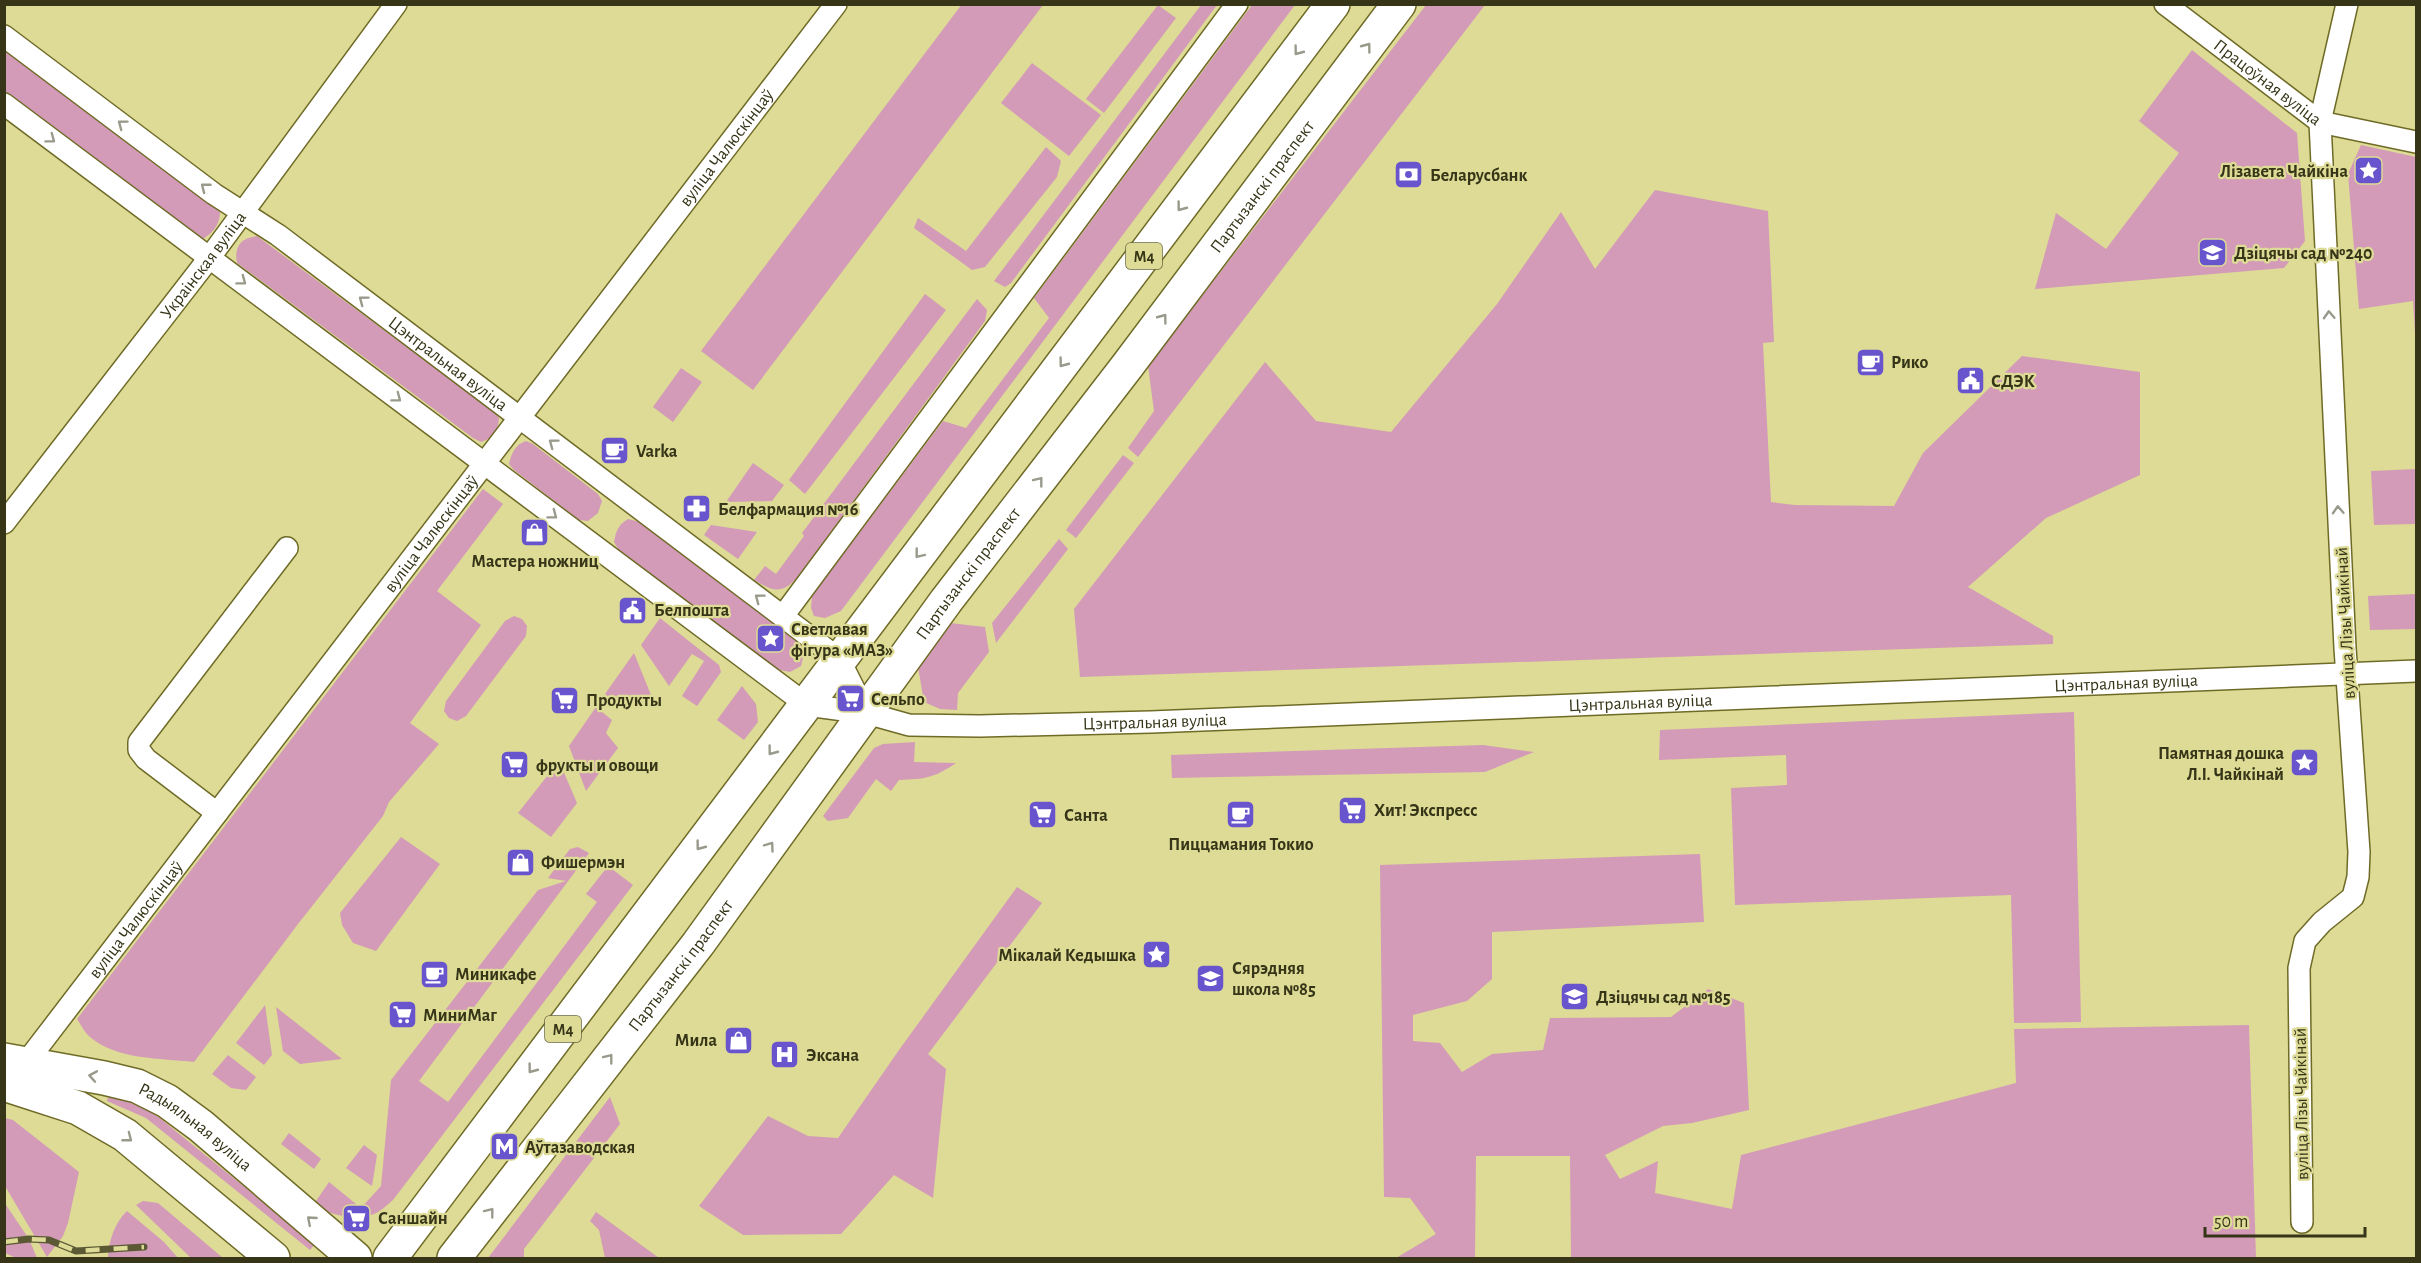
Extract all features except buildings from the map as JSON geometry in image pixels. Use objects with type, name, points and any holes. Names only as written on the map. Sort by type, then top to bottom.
[{"type":"main road","name":"М4","points":[[390,1258],[1333,4]]},
{"type":"main road","name":"Партызанскі праспект","points":[[454,1258],[698,944],[946,601],[1128,365],[1399,4]]},
{"type":"main road","points":[[9,1075],[78,1108],[125,1135],[273,1258]]},
{"type":"main road","name":"Радыяльная вуліца","points":[[9,1075],[104,1078],[137,1086],[168,1101],[201,1125],[355,1258]]},
{"type":"street","name":"Украінская вуліца","points":[[4,523],[210,257],[396,4]]},
{"type":"street","name":"вуліца Чалюскінцаў","points":[[9,1075],[217,813],[836,4]]},
{"type":"street","points":[[783,616],[1237,4]]},
{"type":"street","name":"Працоўная вуліца","points":[[2164,4],[2319,122],[2416,142]]},
{"type":"street","name":"вуліца Лізы Чайкінай","points":[[2302,1222],[2299,968],[2305,941],[2322,922],[2353,897],[2358,877],[2359,852],[2347,673],[2319,122],[2347,4]]},
{"type":"street","name":"Цэнтральная вуліца","points":[[4,36],[214,194],[278,236],[839,659],[866,713]]},
{"type":"street","name":"Цэнтральная вуліца","points":[[4,104],[807,705],[866,713],[909,724],[980,726],[1151,722],[2416,671]]},
{"type":"street","points":[[217,813],[146,759],[139,750],[139,742],[287,548]]},
{"type":"shaded area","points":[[962,4],[1043,5],[753,390],[701,351]]},
{"type":"shaded area","points":[[1158,5],[1176,18],[1104,113],[1086,99]]},
{"type":"shaded area","points":[[1201,5],[1217,5],[1011,283],[1005,287],[994,281]]},
{"type":"shaded area","points":[[1252,5],[1295,5],[841,611],[825,618],[814,616],[811,608],[812,596],[943,421],[966,428],[1049,318],[1034,298]]},
{"type":"shaded area","points":[[1426,5],[1485,5],[1138,457],[1128,448],[1154,411],[1148,366]]},
{"type":"shaded area","points":[[4,50],[220,212],[219,221],[212,232],[201,240],[5,91]]},
{"type":"shaded area","points":[[2192,50],[2297,133],[2305,241],[2284,268],[2035,289],[2056,213],[2106,249],[2179,153],[2139,121]]},
{"type":"shaded area","points":[[1032,63],[1101,115],[1069,156],[1001,103]]},
{"type":"shaded area","points":[[2361,145],[2416,157],[2416,351],[2413,301],[2359,309],[2348,174]]},
{"type":"shaded area","points":[[1046,147],[1061,161],[1057,177],[985,267],[972,270],[914,228],[918,218],[966,251]]},
{"type":"shaded area","points":[[1655,190],[1768,211],[1774,342],[1763,343],[1771,502],[1795,505],[1894,506],[1923,453],[2022,356],[2140,372],[2140,475],[2046,518],[1968,587],[2053,636],[2053,644],[1080,677],[1074,609],[1265,362],[1316,421],[1391,432],[1497,304],[1561,212],[1595,269]]},
{"type":"shaded area","points":[[257,236],[493,411],[499,418],[498,427],[494,433],[481,442],[473,438],[237,263],[236,252],[242,241]]},
{"type":"shaded area","points":[[925,294],[946,310],[805,494],[789,480]]},
{"type":"shaded area","points":[[977,299],[987,310],[985,321],[797,578],[781,589],[766,587],[754,580],[765,566],[776,574],[804,536],[802,533]]},
{"type":"shaded area","points":[[681,368],[702,382],[673,422],[653,407]]},
{"type":"shaded area","points":[[526,441],[598,494],[602,501],[598,513],[588,521],[579,520],[514,470],[509,464],[511,456],[514,449]]},
{"type":"shaded area","points":[[1123,455],[1134,463],[1076,538],[1066,530]]},
{"type":"shaded area","points":[[753,463],[784,485],[772,501],[726,502]]},
{"type":"shaded area","points":[[2416,469],[2416,524],[2374,525],[2371,471]]},
{"type":"shaded area","points":[[483,489],[503,504],[437,591],[481,625],[410,723],[439,744],[389,802],[383,816],[194,1062],[139,1057],[101,1045],[90,1037],[77,1019]]},
{"type":"shaded area","points":[[628,519],[640,522],[797,638],[804,653],[801,666],[790,672],[774,669],[620,552],[614,542],[620,526]]},
{"type":"shaded area","points":[[711,525],[757,532],[738,559],[704,535]]},
{"type":"shaded area","points":[[1059,539],[1068,549],[996,643],[992,623]]},
{"type":"shaded area","points":[[2416,594],[2416,629],[2370,630],[2368,596]]},
{"type":"shaded area","points":[[514,616],[522,619],[527,626],[526,636],[466,716],[457,721],[449,718],[444,711],[446,701],[505,621]]},
{"type":"shaded area","points":[[660,618],[719,665],[721,672],[697,706],[682,696],[704,661],[692,654],[669,686],[641,645]]},
{"type":"shaded area","points":[[950,623],[985,627],[989,652],[958,693],[957,710],[940,709],[924,702],[918,667]]},
{"type":"shaded area","points":[[634,653],[653,700],[650,705],[635,702],[621,707],[605,694]]},
{"type":"shaded area","points":[[742,686],[756,704],[758,722],[744,740],[717,720]]},
{"type":"shaded area","points":[[596,707],[612,720],[606,733],[618,748],[586,791],[569,746]]},
{"type":"shaded area","points":[[2074,712],[2081,1022],[2014,1023],[2011,895],[1735,905],[1731,788],[1787,785],[1786,755],[1659,760],[1660,730]]},
{"type":"shaded area","points":[[915,742],[914,762],[956,763],[929,777],[899,780],[891,791],[876,779],[848,818],[828,821],[823,816],[874,748],[883,744]]},
{"type":"shaded area","points":[[1483,745],[1534,752],[1485,772],[1172,778],[1171,755]]},
{"type":"shaded area","points":[[559,761],[577,803],[551,837],[518,813]]},
{"type":"shaded area","points":[[401,837],[440,864],[376,951],[353,943],[342,925],[340,913]]},
{"type":"shaded area","points":[[578,847],[589,853],[419,1081],[448,1102],[597,902],[586,894],[608,866],[633,885],[393,1200],[378,1212],[363,1217],[328,1212],[314,1204],[329,1182],[361,1208],[381,1186],[391,1080],[538,890],[566,881],[548,878],[570,849]]},
{"type":"shaded area","points":[[1700,854],[1704,922],[1492,932],[1492,979],[1467,1001],[1413,1015],[1413,1041],[1440,1043],[1462,1072],[1492,1054],[1543,1050],[1550,1018],[1671,1017],[1708,989],[1744,1003],[1749,1110],[1692,1123],[1663,1126],[1605,1155],[1620,1179],[1658,1161],[1655,1193],[1732,1209],[1741,1155],[2016,1083],[2014,1029],[2249,1025],[2256,1258],[1571,1258],[1570,1156],[1476,1156],[1475,1258],[1396,1258],[1436,1234],[1410,1198],[1384,1197],[1380,865]]},
{"type":"shaded area","points":[[1017,887],[1042,903],[928,1054],[946,1069],[933,1198],[894,1175],[841,1234],[743,1235],[699,1206],[768,1116],[808,1136],[838,1138]]},
{"type":"shaded area","points":[[265,1005],[272,1055],[264,1065],[236,1043]]},
{"type":"shaded area","points":[[276,1007],[342,1059],[300,1064],[283,1051]]},
{"type":"shaded area","points":[[228,1055],[256,1077],[246,1090],[231,1088],[212,1074]]},
{"type":"shaded area","points":[[109,1094],[151,1111],[315,1244],[310,1250],[146,1118],[107,1101]]},
{"type":"shaded area","points":[[610,1097],[620,1124],[524,1249],[524,1258],[488,1258]]},
{"type":"shaded area","points":[[5,1118],[13,1120],[79,1172],[68,1223],[63,1236],[47,1257],[5,1186]]},
{"type":"shaded area","points":[[289,1133],[321,1159],[314,1169],[281,1144]]},
{"type":"shaded area","points":[[364,1145],[377,1155],[372,1186],[346,1168]]},
{"type":"shaded area","points":[[143,1201],[158,1203],[223,1258],[191,1258],[136,1205]]},
{"type":"shaded area","points":[[4,1202],[29,1239],[37,1258],[16,1258],[5,1253]]},
{"type":"shaded area","points":[[127,1211],[164,1242],[178,1258],[108,1258],[113,1233]]},
{"type":"shaded area","points":[[596,1212],[659,1258],[605,1258],[599,1230],[590,1221]]},
{"type":"railway","points":[[4,1242],[29,1239],[49,1240],[76,1251],[144,1247]]},
{"type":"place","name":"Лізавета Чайкіна","points":[[2369,171]]},
{"type":"place","name":"Беларусбанк","points":[[1409,175]]},
{"type":"place","name":"Дзіцячы сад №240","points":[[2213,253]]},
{"type":"place","name":"Рико","points":[[1870,362]]},
{"type":"place","name":"СДЭК","points":[[1970,381]]},
{"type":"place","name":"Varka","points":[[615,451]]},
{"type":"place","name":"Белфармация №16","points":[[697,509]]},
{"type":"place","name":"Мастера ножниц","points":[[535,532]]},
{"type":"place","name":"Белпошта","points":[[633,610]]},
{"type":"place","name":"Светлавая фігура «МАЗ»","points":[[770,639]]},
{"type":"place","name":"Сельпо","points":[[850,699]]},
{"type":"place","name":"Продукты","points":[[565,700]]},
{"type":"place","name":"Памятная дошка Л.І. Чайкінай","points":[[2305,763]]},
{"type":"place","name":"фрукты и овощи","points":[[515,765]]},
{"type":"place","name":"Хит! Экспресс","points":[[1353,810]]},
{"type":"place","name":"Санта","points":[[1043,815]]},
{"type":"place","name":"Пиццамания Токио","points":[[1241,815]]},
{"type":"place","name":"Фишермэн","points":[[520,862]]},
{"type":"place","name":"Мікалай Кедышка","points":[[1157,955]]},
{"type":"place","name":"Миникафе","points":[[434,974]]},
{"type":"place","name":"Сярэдняя школа №85","points":[[1211,978]]},
{"type":"place","name":"Дзіцячы сад №185","points":[[1575,997]]},
{"type":"place","name":"МиниМаг","points":[[402,1015]]},
{"type":"place","name":"Мила","points":[[738,1040]]},
{"type":"place","name":"Эксана","points":[[785,1055]]},
{"type":"place","name":"Аўтазаводская","points":[[504,1147]]},
{"type":"place","name":"Саншайн","points":[[357,1218]]}]
